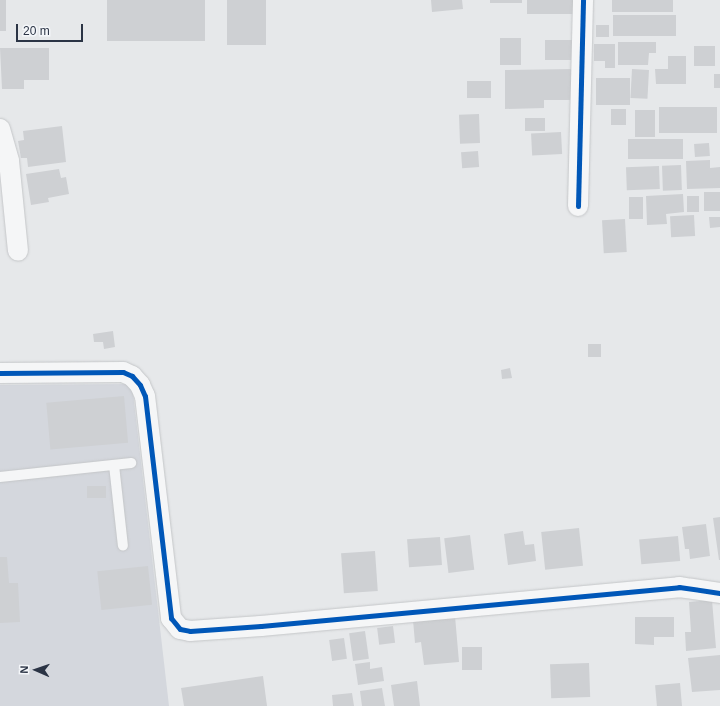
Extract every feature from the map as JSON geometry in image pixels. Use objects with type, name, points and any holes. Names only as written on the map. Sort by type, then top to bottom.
[{"type":"street","points":[[578,206],[583,0]]},
{"type":"street","points":[[0,129],[9,161],[18,250]]},
{"type":"street","points":[[0,374],[123,372],[132,376],[140,385],[145,396],[171,618],[180,629],[190,631],[261,626],[679,587],[720,593]]},
{"type":"lane","points":[[0,477],[131,463]]},
{"type":"lane","points":[[114,465],[122,546]]},
{"type":"shaded area","points":[[132,384],[169,706],[0,706],[0,385]]},
{"type":"building","points":[[0,0],[6,0],[6,31],[0,31]]},
{"type":"building","points":[[107,0],[205,0],[205,41],[107,41]]},
{"type":"building","points":[[227,0],[266,0],[266,45],[227,45]]},
{"type":"building","points":[[431,0],[462,0],[463,9],[432,12]]},
{"type":"building","points":[[490,0],[522,0],[522,3],[490,3]]},
{"type":"building","points":[[527,0],[574,0],[574,14],[527,14]]},
{"type":"building","points":[[612,0],[673,0],[673,12],[612,12]]},
{"type":"building","points":[[613,15],[676,15],[676,36],[613,36]]},
{"type":"building","points":[[596,25],[609,25],[609,37],[596,37]]},
{"type":"building","points":[[500,38],[521,38],[521,65],[500,65]]},
{"type":"building","points":[[545,40],[574,40],[574,60],[545,60]]},
{"type":"building","points":[[618,42],[656,42],[656,53],[649,53],[648,65],[618,65]]},
{"type":"building","points":[[594,44],[615,44],[615,68],[605,68],[605,61],[594,61]]},
{"type":"building","points":[[694,46],[715,46],[715,66],[694,66]]},
{"type":"building","points":[[0,48],[49,48],[49,80],[24,80],[24,89],[2,89]]},
{"type":"building","points":[[668,56],[686,56],[686,84],[656,84],[655,69],[668,69]]},
{"type":"building","points":[[573,69],[574,100],[544,100],[544,108],[505,109],[505,70]]},
{"type":"building","points":[[632,69],[649,70],[647,99],[630,98]]},
{"type":"building","points":[[714,74],[720,74],[720,88],[714,88]]},
{"type":"building","points":[[596,78],[630,78],[630,105],[596,105]]},
{"type":"building","points":[[467,81],[491,81],[491,98],[467,98]]},
{"type":"building","points":[[659,107],[717,107],[717,133],[659,133]]},
{"type":"building","points":[[611,109],[626,109],[626,125],[611,125]]},
{"type":"building","points":[[635,110],[655,110],[655,137],[635,137]]},
{"type":"building","points":[[479,114],[480,143],[460,144],[459,115]]},
{"type":"building","points":[[525,118],[545,118],[545,131],[525,131]]},
{"type":"building","points":[[62,126],[66,162],[28,167],[27,158],[21,158],[18,141],[24,140],[23,131]]},
{"type":"building","points":[[561,132],[562,154],[532,156],[531,134]]},
{"type":"building","points":[[628,139],[683,139],[683,159],[628,159]]},
{"type":"building","points":[[709,143],[710,156],[695,157],[694,144]]},
{"type":"building","points":[[478,151],[479,167],[462,168],[461,152]]},
{"type":"building","points":[[710,160],[710,168],[720,167],[720,188],[687,189],[686,161]]},
{"type":"building","points":[[681,165],[682,190],[663,191],[662,166]]},
{"type":"building","points":[[659,166],[660,189],[627,190],[626,167]]},
{"type":"building","points":[[59,169],[61,178],[66,177],[69,194],[48,198],[49,202],[31,205],[26,174]]},
{"type":"building","points":[[704,192],[720,192],[720,211],[704,211]]},
{"type":"building","points":[[683,194],[684,212],[666,214],[667,224],[647,225],[646,196]]},
{"type":"building","points":[[687,196],[699,196],[699,212],[687,212]]},
{"type":"building","points":[[629,197],[643,197],[643,219],[629,219]]},
{"type":"building","points":[[694,215],[695,236],[671,237],[670,216]]},
{"type":"building","points":[[709,217],[720,217],[720,227],[710,228]]},
{"type":"building","points":[[625,219],[627,252],[604,253],[602,220]]},
{"type":"building","points":[[113,331],[115,347],[104,349],[103,342],[94,342],[93,334]]},
{"type":"building","points":[[588,344],[601,344],[601,357],[588,357]]},
{"type":"building","points":[[510,368],[512,378],[502,379],[501,370]]},
{"type":"building","points":[[124,396],[128,443],[50,450],[46,403]]},
{"type":"building","points":[[87,486],[106,486],[106,498],[87,498]]},
{"type":"building","points":[[720,517],[720,560],[719,560],[713,518]]},
{"type":"building","points":[[706,524],[710,556],[690,559],[689,549],[685,549],[682,527]]},
{"type":"building","points":[[579,528],[583,566],[545,570],[541,532]]},
{"type":"building","points":[[523,531],[525,545],[534,544],[536,561],[508,565],[504,534]]},
{"type":"building","points":[[470,535],[474,570],[448,573],[444,538]]},
{"type":"building","points":[[678,536],[680,561],[641,564],[639,539]]},
{"type":"building","points":[[440,537],[442,565],[409,567],[407,539]]},
{"type":"building","points":[[375,551],[378,591],[344,593],[341,553]]},
{"type":"building","points":[[0,557],[7,557],[9,583],[18,583],[20,622],[0,623]]},
{"type":"building","points":[[148,566],[152,605],[101,610],[97,571]]},
{"type":"building","points":[[712,600],[716,648],[686,651],[685,632],[691,632],[689,602]]},
{"type":"building","points":[[455,616],[459,662],[424,665],[421,642],[415,643],[413,620]]},
{"type":"building","points":[[635,617],[674,617],[674,637],[654,637],[654,645],[635,644]]},
{"type":"building","points":[[393,626],[395,643],[379,645],[377,628]]},
{"type":"building","points":[[365,631],[369,659],[353,661],[349,633]]},
{"type":"building","points":[[344,638],[347,659],[332,661],[329,640]]},
{"type":"building","points":[[462,647],[482,647],[482,670],[462,670]]},
{"type":"building","points":[[720,655],[720,690],[692,692],[688,658]]},
{"type":"building","points":[[370,662],[370,669],[382,667],[384,681],[358,685],[355,664]]},
{"type":"building","points":[[589,663],[590,697],[551,698],[550,664]]},
{"type":"building","points":[[263,676],[267,706],[184,706],[181,688]]},
{"type":"building","points":[[417,681],[420,706],[394,706],[391,685]]},
{"type":"building","points":[[680,683],[682,706],[657,706],[655,685]]},
{"type":"building","points":[[382,688],[385,706],[362,706],[360,691]]},
{"type":"building","points":[[352,693],[354,706],[333,706],[332,695]]},
{"type":"cycle path","points":[[578,206],[583,0]]},
{"type":"cycle path","points":[[0,373],[123,372],[132,376],[140,385],[145,396],[171,618],[180,629],[190,631],[261,626],[679,587],[720,593]]}]
